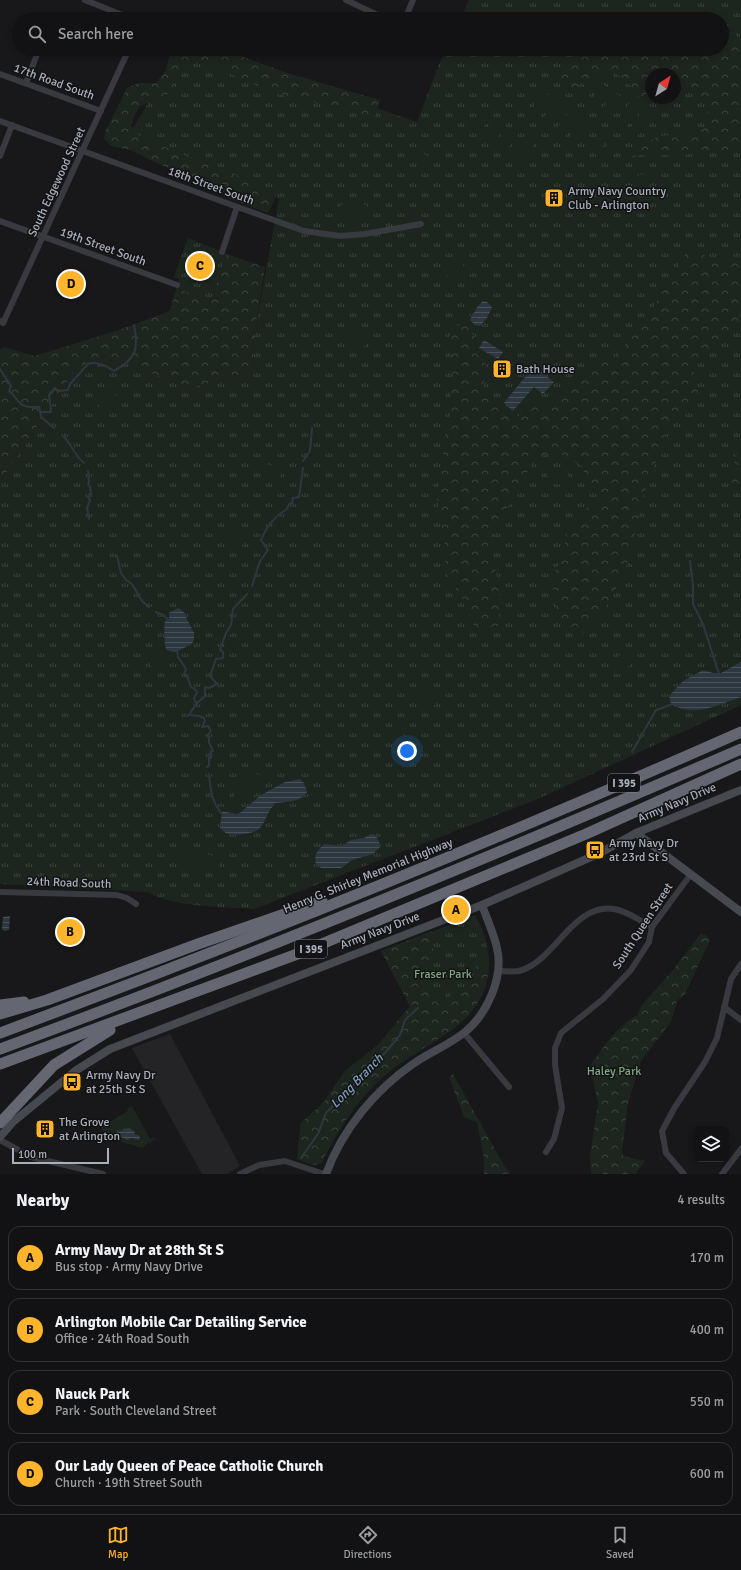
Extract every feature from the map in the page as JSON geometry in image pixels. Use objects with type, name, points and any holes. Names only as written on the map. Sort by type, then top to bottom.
[{"type":"highway","name":"Henry G. Shirley Memorial Highway","points":[[0,1033],[265,931],[506,833],[741,732]]},
{"type":"highway","points":[[0,1049],[148,994],[334,920],[555,830],[741,749]]},
{"type":"highway","name":"I 395","points":[[0,1064],[300,953],[586,834],[741,764]]},
{"type":"highway","points":[[0,1014],[47,1000],[198,944],[320,902],[460,845],[506,833]]},
{"type":"highway","points":[[0,1005],[33,1000],[88,985]]},
{"type":"highway","points":[[0,1123],[54,1065],[99,1036],[152,1009]]},
{"type":"street","points":[[85,0],[115,12]]},
{"type":"street","points":[[346,0],[371,12]]},
{"type":"street","points":[[407,12],[413,0]]},
{"type":"street","points":[[26,83],[36,56]]},
{"type":"street","name":"South Edgewood Street","points":[[2,322],[44,237],[126,56]]},
{"type":"street","name":"17th Road South","points":[[0,74],[101,111]]},
{"type":"street","name":"18th Street South","points":[[0,121],[304,231],[323,235],[340,236],[365,234],[421,224]]},
{"type":"street","points":[[0,156],[12,125]]},
{"type":"street","points":[[222,252],[237,207]]},
{"type":"street","name":"19th Street South","points":[[0,221],[177,285]]},
{"type":"street","name":"Army Navy Drive","points":[[0,1139],[13,1122],[75,1071],[110,1049],[482,905],[600,853],[636,833],[741,790]]},
{"type":"street","points":[[636,833],[741,912]]},
{"type":"street","name":"South Queen Street","points":[[546,1152],[554,1139],[562,1108],[555,1065],[555,1048],[561,1033],[603,999],[631,970],[649,942],[652,927],[691,874]]},
{"type":"street","name":"24th Road South","points":[[0,892],[117,895],[127,898],[136,904]]},
{"type":"street","points":[[240,1174],[259,1165],[285,1160],[325,1174],[348,1132],[374,1098],[390,1081],[413,1064],[464,1032],[474,1023],[485,1008],[495,987],[498,971],[498,949],[482,905]]},
{"type":"street","points":[[498,971],[519,971],[536,962],[558,943],[580,919],[601,909],[613,909],[625,912],[652,927]]},
{"type":"street","points":[[684,1174],[666,1153],[662,1131],[675,1107],[705,1062],[717,1038],[731,979],[741,964]]},
{"type":"street","points":[[724,1007],[741,1020]]},
{"type":"street","points":[[464,1032],[509,1087]]},
{"type":"street","points":[[0,1139],[31,1157],[102,1174]]},
{"type":"street","points":[[722,1174],[741,1149]]},
{"type":"shaded area","points":[[483,301],[487,302],[492,307],[487,318],[480,326],[475,325],[470,320],[477,307]]},
{"type":"shaded area","points":[[484,340],[503,352],[498,359],[479,348]]},
{"type":"shaded area","points":[[534,366],[554,382],[543,394],[534,387],[513,411],[504,403]]},
{"type":"shaded area","points":[[178,608],[183,611],[194,633],[194,639],[192,644],[175,652],[167,650],[165,645],[165,621],[169,619],[169,613]]},
{"type":"shaded area","points":[[741,662],[741,697],[706,709],[697,710],[688,710],[671,704],[669,696],[683,681],[703,670],[713,673],[721,673]]},
{"type":"shaded area","points":[[300,779],[304,783],[307,792],[304,796],[289,802],[276,803],[259,829],[256,831],[231,835],[220,828],[222,811],[236,814],[240,813],[261,795],[285,782]]},
{"type":"shaded area","points":[[371,834],[376,836],[381,846],[373,854],[352,860],[341,868],[321,868],[316,864],[316,855],[324,844],[342,846],[351,840],[364,838]]},
{"type":"shaded area","points":[[10,916],[9,930],[4,931],[2,929],[3,917]]},
{"type":"shaded area","points":[[170,1034],[240,1166],[227,1174],[202,1174],[132,1048]]},
{"type":"shaded area","points":[[129,1128],[135,1132],[134,1134],[140,1136],[139,1140],[131,1138],[128,1140],[116,1135],[117,1130],[122,1131],[123,1129]]},
{"type":"green space","points":[[469,0],[741,0],[741,705],[538,799],[254,909],[214,907],[170,901],[148,892],[0,884],[0,482],[76,368],[106,355],[189,388],[253,372],[254,336],[279,199],[125,142],[176,56],[224,56],[417,122],[442,56],[729,56],[729,12],[463,12]]},
{"type":"green space","points":[[729,30],[741,41],[741,150],[678,155],[640,155],[630,158],[630,149],[661,136],[686,134],[710,125],[706,105],[697,88],[681,87],[681,68],[645,68],[645,97],[641,99],[626,81],[615,74],[601,75],[580,84],[570,91],[557,79],[583,56],[729,56]]},
{"type":"green space","points":[[169,56],[240,56],[287,73],[380,100],[374,118],[320,102],[307,102],[278,94],[234,76],[217,66],[189,60],[176,85],[170,92],[157,100],[142,105],[138,109],[131,126],[138,135],[188,157],[260,184],[275,199],[268,213],[225,197],[222,187],[161,165],[130,150],[111,146],[104,139],[106,130],[127,88],[139,83],[156,83],[166,70]]},
{"type":"green space","points":[[602,84],[611,90],[598,109],[589,103]]},
{"type":"green space","points":[[543,92],[552,98],[539,117],[531,111]]},
{"type":"green space","points":[[614,92],[623,98],[610,117],[601,111]]},
{"type":"green space","points":[[555,100],[564,106],[551,125],[543,119]]},
{"type":"green space","points":[[630,103],[639,109],[626,128],[617,122]]},
{"type":"green space","points":[[482,110],[491,115],[479,134],[470,129]]},
{"type":"green space","points":[[570,110],[579,116],[566,135],[557,129]]},
{"type":"green space","points":[[642,111],[651,116],[638,135],[629,130]]},
{"type":"green space","points":[[582,117],[591,123],[578,142],[569,137]]},
{"type":"green space","points":[[497,119],[506,125],[493,144],[485,138]]},
{"type":"green space","points":[[509,127],[518,133],[505,152],[496,146]]},
{"type":"green space","points":[[600,130],[609,136],[597,155],[588,149]]},
{"type":"green space","points":[[612,137],[621,143],[608,162],[600,156]]},
{"type":"green space","points":[[526,138],[534,144],[522,163],[513,157]]},
{"type":"green space","points":[[420,152],[430,158],[424,166],[415,159]]},
{"type":"green space","points":[[642,174],[649,178],[650,183],[647,187],[637,190],[632,186],[633,182],[636,177]]},
{"type":"green space","points":[[353,201],[362,203],[369,207],[373,212],[371,217],[367,219],[354,219],[346,216],[339,210],[341,205]]},
{"type":"green space","points":[[188,238],[227,254],[211,301],[176,288],[179,279],[174,277]]},
{"type":"green space","points":[[696,248],[711,261],[741,256],[741,311],[737,323],[726,339],[699,356],[693,368],[698,393],[672,419],[641,502],[632,551],[621,580],[605,609],[583,634],[559,618],[553,597],[554,573],[562,558],[567,534],[585,509],[600,501],[605,494],[589,493],[583,467],[566,456],[550,452],[533,462],[495,530],[489,551],[496,572],[501,602],[498,626],[475,629],[466,604],[446,573],[445,545],[437,498],[440,467],[449,430],[453,364],[449,337],[462,321],[474,336],[487,369],[481,394],[515,421],[532,399],[546,410],[573,378],[620,354],[648,316],[683,257]]},
{"type":"green space","points":[[227,254],[265,267],[254,336],[253,372],[189,388],[106,355],[76,368],[0,482],[0,350],[4,347],[34,356],[116,331],[170,311],[176,288],[211,301]]},
{"type":"green space","points":[[455,259],[461,262],[466,270],[468,279],[466,283],[442,274],[440,270],[442,264]]},
{"type":"green space","points":[[356,327],[364,331],[367,339],[366,345],[358,351],[354,351],[348,342],[351,329]]},
{"type":"green space","points":[[107,390],[114,393],[117,400],[114,407],[107,410],[100,407],[97,400],[100,393]]},
{"type":"green space","points":[[741,446],[741,491],[731,492],[735,457]]},
{"type":"green space","points":[[265,464],[278,467],[281,472],[281,476],[274,480],[263,475],[258,470],[259,467]]},
{"type":"green space","points":[[552,468],[560,469],[565,472],[570,478],[568,482],[565,484],[556,484],[551,481],[547,475]]},
{"type":"green space","points":[[235,526],[244,530],[245,532],[245,541],[240,546],[234,545],[230,539],[229,530]]},
{"type":"green space","points":[[157,647],[167,656],[167,665],[160,669],[151,666],[149,660],[152,651]]},
{"type":"green space","points":[[626,651],[633,655],[633,662],[620,674],[612,673],[610,670],[613,660]]},
{"type":"green space","points":[[428,688],[436,690],[441,697],[437,703],[428,707],[419,700],[420,692]]},
{"type":"green space","points":[[388,728],[402,733],[406,741],[401,746],[391,744],[385,734]]},
{"type":"green space","points":[[250,774],[259,774],[263,776],[267,783],[247,801],[241,803],[238,802],[233,798],[240,778]]},
{"type":"green space","points":[[193,851],[213,856],[217,859],[219,867],[209,870],[182,867],[178,858],[184,852]]},
{"type":"green space","name":"Fraser Park","points":[[475,916],[486,940],[489,965],[485,987],[477,1005],[449,1032],[397,1066],[363,1097],[347,1118],[322,1162],[319,1164],[313,1164],[297,1159],[301,1123],[324,1102],[345,1071],[378,1045],[410,1006],[381,951]]},
{"type":"green space","name":"Fraser Park","points":[[432,931],[433,953],[417,981],[443,1003],[456,989],[470,986],[478,961],[489,964],[485,986],[477,1004],[449,1031],[397,1065],[372,1087],[348,1117],[322,1162],[319,1164],[313,1164],[297,1159],[301,1123],[324,1102],[345,1071],[378,1045],[410,1006],[381,951]]},
{"type":"green space","name":"Haley Park","points":[[701,933],[707,936],[710,940],[685,994],[677,1001],[671,1022],[641,1061],[628,1103],[622,1152],[623,1156],[645,1161],[635,1174],[591,1174],[590,1157],[598,1103],[590,1066],[617,1030],[638,1015],[641,1006],[673,970]]},
{"type":"green space","points":[[453,1074],[505,1167],[511,1174],[484,1174],[484,1158],[477,1122],[464,1117],[449,1077]]},
{"type":"green space","points":[[132,1106],[150,1139],[154,1137],[156,1141],[152,1140],[151,1144],[148,1143],[142,1148],[112,1139],[111,1141],[107,1139],[105,1132],[101,1131],[103,1126],[128,1111],[127,1109]]},
{"type":"waterway","points":[[40,412],[51,412],[49,395],[55,388],[59,391],[68,390],[70,384],[88,364],[101,364],[114,371],[127,362],[131,358],[136,347],[134,325]]},
{"type":"waterway","points":[[0,369],[11,386],[9,391],[18,402],[26,406],[39,407],[41,417],[54,428]]},
{"type":"waterway","points":[[303,461],[310,451],[312,428]]},
{"type":"waterway","points":[[64,437],[84,463]]},
{"type":"waterway","points":[[252,586],[260,561],[268,550],[261,540],[263,535],[271,522],[287,509],[289,504],[292,503],[293,498],[299,497],[303,468]]},
{"type":"waterway","points":[[88,471],[88,484],[91,493],[88,497],[90,500],[87,508],[89,519]]},
{"type":"waterway","points":[[117,556],[121,573],[126,580],[132,584],[142,601],[149,607]]},
{"type":"waterway","points":[[690,561],[693,586],[693,604],[703,624],[719,674]]},
{"type":"waterway","points":[[196,704],[205,696],[205,687],[209,688],[217,684],[210,676],[216,659],[223,658],[223,652],[220,650],[226,633],[231,625],[233,609],[247,594]]},
{"type":"waterway","points":[[156,612],[163,615],[170,621]]},
{"type":"waterway","points":[[177,649],[178,657],[186,669],[184,674],[187,676],[191,687],[196,690],[197,693],[194,698],[196,704],[189,715],[204,718],[205,721],[202,727],[208,726],[211,731],[207,736],[209,737],[209,743],[213,751],[211,751],[211,758],[209,758],[209,765],[207,767]]},
{"type":"waterway","points":[[632,752],[656,710],[673,704]]},
{"type":"waterway","points":[[209,776],[214,802],[223,815]]},
{"type":"waterway","name":"Long Branch","points":[[301,1158],[318,1134],[326,1113],[385,1053],[400,1035],[405,1020],[418,1008]]},
{"type":"place","name":"Army Navy Country Club - Arlington","points":[[554,198]]},
{"type":"place","name":"Nauck Park","points":[[200,266]]},
{"type":"place","name":"Our Lady Queen of Peace Catholic Church","points":[[71,284]]},
{"type":"place","name":"Bath House","points":[[502,369]]},
{"type":"place","name":"Army Navy Dr at 23rd St S","points":[[595,850]]},
{"type":"place","name":"Army Navy Dr at 28th St S","points":[[456,910]]},
{"type":"place","name":"Arlington Mobile Car Detailing Service","points":[[70,932]]},
{"type":"place","name":"Army Navy Dr at 25th St S","points":[[72,1082]]},
{"type":"place","name":"The Grove at Arlington","points":[[45,1129]]}]
